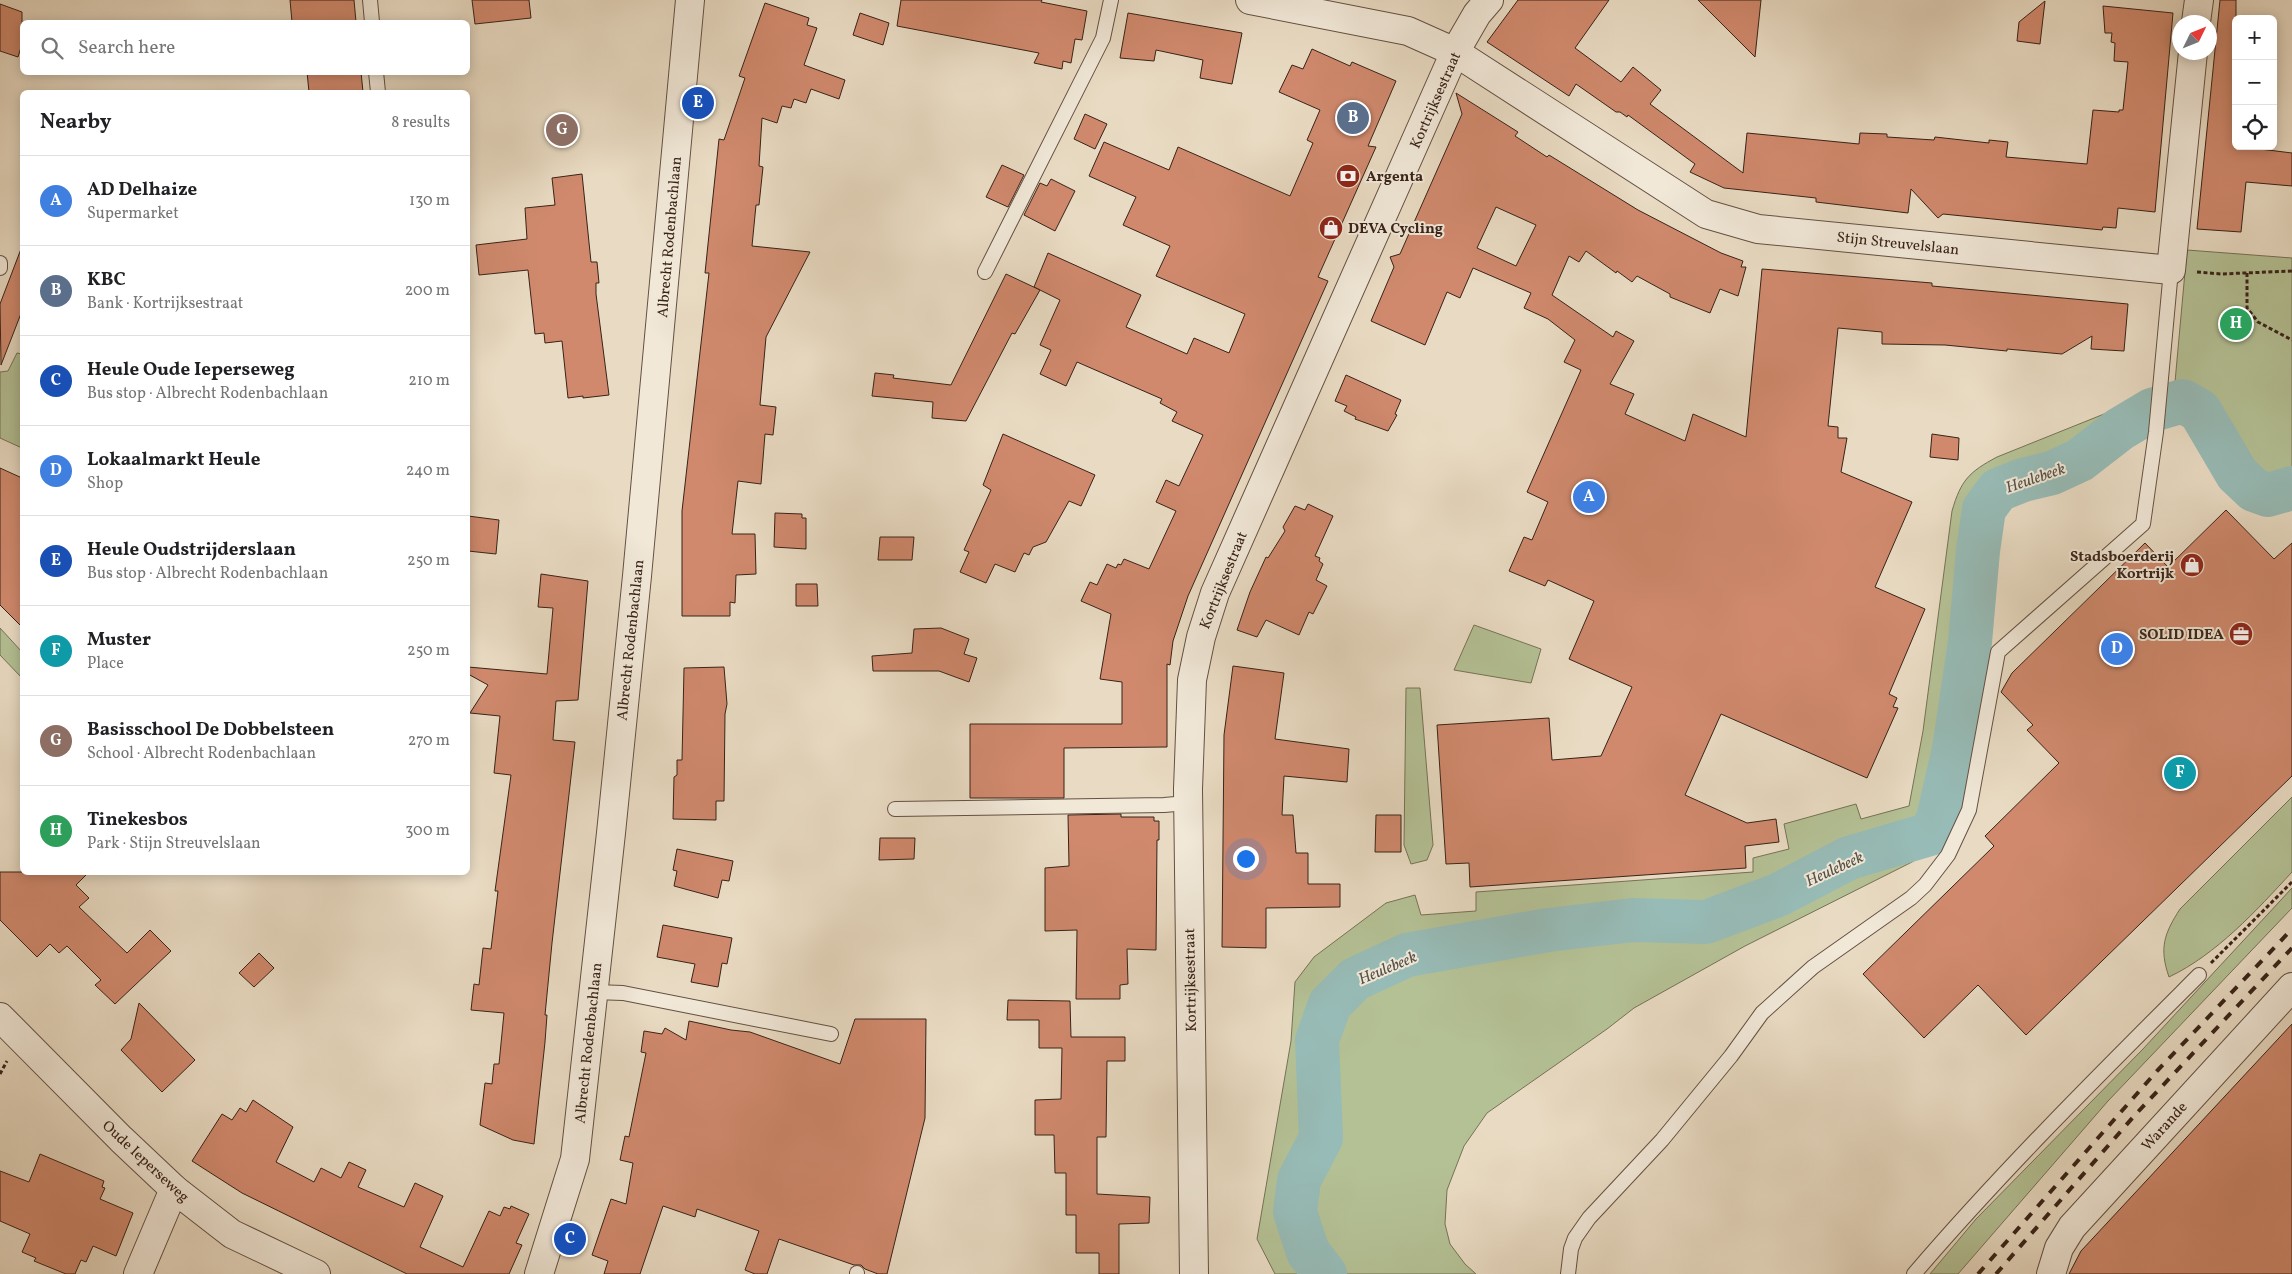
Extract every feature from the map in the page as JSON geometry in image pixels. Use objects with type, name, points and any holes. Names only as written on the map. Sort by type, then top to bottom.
[{"type":"street","name":"Albrecht Rodenbachlaan","points":[[539,1274],[575,1159],[594,992],[656,385],[690,0]]},
{"type":"street","name":"Stijn Streuvelslaan","points":[[1250,0],[1408,31],[1455,52],[1706,214],[1758,229],[2171,270]]},
{"type":"street","name":"Kortrijksestraat","points":[[1194,1274],[1188,803],[1192,680],[1201,637],[1215,594],[1455,52],[1476,14],[1489,0]]},
{"type":"street","points":[[2197,15],[2199,0]]},
{"type":"street","points":[[2171,270],[2192,60]]},
{"type":"street","name":"Warande","points":[[2051,1274],[2059,1248],[2072,1227],[2292,987]]},
{"type":"street","name":"Oude Ieperseweg","points":[[0,1017],[121,1140],[174,1190],[232,1234],[316,1274]]},
{"type":"street","points":[[138,1274],[174,1190]]},
{"type":"lane","points":[[370,0],[372,20]]},
{"type":"lane","points":[[985,272],[1103,38],[1111,0]]},
{"type":"lane","points":[[376,75],[378,90]]},
{"type":"lane","points":[[0,263],[0,268]]},
{"type":"lane","points":[[1568,1274],[1571,1250],[1575,1238],[1589,1218],[1662,1140],[1731,1056],[1762,1013],[1813,967],[1911,898],[1926,885],[1948,855],[1969,810],[1998,652],[2143,524],[2156,432],[2171,270]]},
{"type":"lane","points":[[895,809],[1154,806],[1188,803]]},
{"type":"lane","points":[[1914,1274],[1955,1226],[2061,1114],[2199,975]]},
{"type":"lane","points":[[594,992],[623,993],[831,1034]]},
{"type":"path","points":[[2171,270],[2221,274],[2292,271]]},
{"type":"path","points":[[2247,273],[2247,308],[2258,322],[2292,340]]},
{"type":"path","points":[[2199,975],[2292,882]]},
{"type":"green space","points":[[2187,250],[2292,258],[2292,479],[2271,482],[2251,476],[2202,393],[2193,389],[2174,393]]},
{"type":"green space","points":[[17,353],[20,354],[20,447],[0,438],[0,372],[8,371]]},
{"type":"green space","points":[[2124,406],[2134,411],[2143,427],[2130,446],[2082,482],[2011,502],[2002,516],[1993,550],[1988,597],[1977,647],[1962,805],[1929,799],[1925,825],[1911,833],[1834,857],[1799,872],[1743,901],[1622,910],[1439,939],[1386,955],[1331,988],[1320,1003],[1310,1033],[1314,1125],[1287,1188],[1287,1208],[1291,1225],[1316,1274],[1275,1274],[1257,1239],[1291,1041],[1295,982],[1314,957],[1386,903],[1415,895],[1421,915],[1476,911],[1476,892],[1753,872],[1753,858],[1789,849],[1784,824],[1856,804],[1861,819],[1909,806],[1923,731],[1952,511],[1963,484],[1979,467],[1997,457]]},
{"type":"green space","points":[[1474,625],[1541,649],[1531,683],[1454,670]]},
{"type":"green space","points":[[0,628],[20,650],[20,676],[0,655]]},
{"type":"green space","points":[[1406,688],[1420,688],[1433,845],[1427,860],[1411,864],[1404,845]]},
{"type":"green space","points":[[2292,797],[2292,872],[2220,944],[2169,977],[2164,958],[2165,941],[2170,926],[2180,909]]},
{"type":"green space","points":[[1910,847],[1914,861],[1745,946],[1634,1008],[1487,1113],[1464,1146],[1447,1190],[1445,1224],[1450,1244],[1465,1264],[1476,1274],[1331,1274],[1307,1236],[1302,1211],[1305,1191],[1325,1141],[1322,1068],[1325,1025],[1337,1006],[1352,992],[1389,967],[1460,950],[1561,937],[1736,926],[1839,871]]},
{"type":"green space","points":[[2292,888],[2292,908],[2108,1101],[1958,1274],[1930,1274],[1976,1219],[2143,1049]]},
{"type":"building","points":[[290,0],[354,0],[356,20],[292,20]]},
{"type":"building","points":[[472,0],[529,0],[531,18],[475,24]]},
{"type":"building","points":[[901,0],[1042,0],[1041,2],[1087,11],[1082,40],[1075,39],[1071,63],[1063,61],[1062,69],[1034,63],[1039,53],[897,26]]},
{"type":"building","points":[[1518,0],[1609,0],[1575,48],[1621,82],[1633,67],[1661,90],[1650,104],[1743,173],[1747,133],[1859,144],[1860,133],[1887,134],[1887,137],[1934,140],[1935,137],[1989,143],[1989,140],[2008,142],[2006,157],[2087,164],[2093,110],[2119,112],[2119,110],[2123,110],[2128,62],[2114,61],[2115,43],[2111,42],[2112,33],[2105,33],[2103,6],[2173,13],[2155,212],[2118,208],[2116,228],[2103,227],[2102,230],[1943,214],[1938,218],[1911,189],[1908,213],[1816,202],[1816,198],[1724,188],[1690,172],[1695,164],[1628,115],[1627,117],[1620,112],[1616,112],[1576,84],[1569,96],[1487,42]]},
{"type":"building","points":[[1698,0],[1761,0],[1755,57]]},
{"type":"building","points":[[2220,0],[2236,0],[2236,15],[2232,15],[2232,150],[2268,150],[2292,153],[2292,186],[2246,182],[2241,232],[2197,229],[2214,60],[2217,60],[2217,30]]},
{"type":"building","points":[[2045,1],[2040,44],[2017,41],[2019,22]]},
{"type":"building","points":[[765,3],[809,18],[807,25],[817,28],[804,65],[845,80],[839,99],[811,89],[806,103],[794,99],[791,108],[782,106],[777,123],[762,118],[759,166],[763,167],[759,205],[756,205],[752,246],[810,252],[766,337],[760,405],[776,407],[773,435],[765,434],[761,484],[738,481],[732,534],[755,534],[756,574],[736,575],[735,603],[730,602],[730,616],[682,616],[682,511],[709,273],[705,273],[719,139],[724,140],[745,78],[739,76]]},
{"type":"building","points":[[0,4],[22,12],[22,20],[20,20],[20,50],[18,57],[0,51]]},
{"type":"building","points":[[860,13],[889,23],[883,45],[853,35]]},
{"type":"building","points":[[1128,13],[1242,33],[1232,84],[1200,78],[1203,60],[1156,50],[1154,61],[1120,58]]},
{"type":"building","points":[[1312,49],[1350,66],[1352,62],[1396,81],[1368,146],[1376,147],[1318,277],[1328,281],[1188,596],[1173,641],[1170,665],[1167,664],[1167,747],[1064,748],[1064,798],[970,798],[970,724],[1122,724],[1122,682],[1100,679],[1111,614],[1081,601],[1090,582],[1097,585],[1107,564],[1116,568],[1118,564],[1121,565],[1124,559],[1149,569],[1176,511],[1156,502],[1166,480],[1179,486],[1203,435],[1172,421],[1177,412],[1160,403],[1162,399],[1077,362],[1066,386],[1040,374],[1051,350],[1040,345],[1060,300],[1034,287],[1048,253],[1141,295],[1126,327],[1187,354],[1194,338],[1229,353],[1245,314],[1156,276],[1170,246],[1123,225],[1136,197],[1089,176],[1104,142],[1169,170],[1178,147],[1290,196],[1313,143],[1307,140],[1320,110],[1279,92],[1292,65],[1303,69]]},
{"type":"building","points":[[307,75],[361,75],[363,90],[309,90]]},
{"type":"building","points":[[1456,93],[1518,132],[1515,136],[1547,157],[1549,155],[1638,210],[1721,253],[1743,261],[1741,267],[1746,267],[1738,296],[1720,289],[1710,313],[1670,297],[1670,294],[1637,276],[1632,282],[1586,251],[1579,262],[1569,256],[1552,295],[1613,337],[1616,331],[1634,341],[1610,384],[1634,394],[1625,414],[1685,441],[1693,414],[1746,437],[1762,269],[1932,283],[1932,286],[2128,304],[2124,351],[2091,349],[2092,336],[2062,354],[1945,345],[1882,344],[1882,332],[1838,328],[1828,426],[1838,427],[1838,438],[1847,438],[1841,472],[1912,502],[1875,587],[1925,609],[1889,694],[1897,698],[1893,707],[1898,708],[1867,778],[1721,714],[1685,795],[1747,823],[1776,819],[1779,842],[1745,846],[1746,868],[1470,887],[1469,863],[1446,864],[1437,725],[1549,718],[1552,760],[1601,756],[1632,687],[1569,659],[1594,601],[1548,580],[1545,586],[1509,571],[1524,537],[1532,540],[1548,502],[1527,492],[1581,370],[1564,362],[1575,340],[1548,319],[1524,308],[1531,293],[1473,268],[1460,298],[1447,292],[1425,345],[1371,321],[1394,267],[1390,257],[1400,254],[1462,114]],"holes":[[[1496,207],[1536,225],[1516,266],[1477,248]]]},
{"type":"building","points":[[1085,114],[1107,124],[1095,149],[1074,139]]},
{"type":"building","points":[[1002,165],[1024,175],[1008,207],[986,197]]},
{"type":"building","points":[[582,174],[591,262],[597,262],[599,283],[596,283],[596,294],[609,395],[568,398],[562,341],[545,343],[544,333],[535,334],[528,270],[479,275],[476,245],[527,239],[525,208],[555,205],[552,178]]},
{"type":"building","points":[[1051,179],[1075,191],[1055,231],[1024,215],[1040,183],[1047,186]]},
{"type":"building","points":[[20,252],[20,316],[1,365],[0,304]]},
{"type":"building","points":[[1006,274],[1040,290],[1015,334],[1012,333],[966,421],[932,418],[933,402],[872,396],[875,373],[894,375],[893,378],[951,385]]},
{"type":"building","points":[[1346,375],[1401,400],[1395,414],[1397,415],[1388,431],[1355,419],[1356,417],[1344,411],[1347,406],[1335,401]]},
{"type":"building","points":[[1003,434],[1095,475],[1081,506],[1069,501],[1046,542],[1033,547],[1029,555],[1024,553],[1015,572],[995,564],[986,583],[960,572],[969,552],[964,550],[991,490],[983,485]]},
{"type":"building","points":[[1932,434],[1959,438],[1958,460],[1930,457]]},
{"type":"building","points":[[0,468],[20,477],[20,625],[0,605]]},
{"type":"building","points":[[1308,504],[1333,516],[1315,556],[1320,558],[1319,561],[1323,564],[1316,580],[1327,586],[1313,614],[1309,612],[1299,635],[1266,620],[1257,637],[1237,630],[1250,592],[1266,557],[1268,558],[1285,531],[1283,527],[1295,506],[1305,510]]},
{"type":"building","points":[[2226,510],[2274,559],[2292,543],[2292,776],[2026,1035],[1978,985],[1924,1038],[1863,974],[1994,846],[1985,836],[2059,763],[2027,730],[2033,725],[2001,692],[2012,673],[2145,543],[2168,567]]},
{"type":"building","points":[[775,513],[802,514],[802,518],[806,518],[806,549],[774,547]]},
{"type":"building","points":[[470,516],[499,520],[496,554],[470,551]]},
{"type":"building","points":[[880,537],[914,537],[912,560],[878,560]]},
{"type":"building","points":[[541,574],[588,581],[578,700],[556,701],[553,740],[575,742],[552,943],[545,1015],[547,1015],[545,1042],[534,1144],[513,1140],[480,1125],[485,1083],[492,1084],[494,1064],[499,1064],[504,1013],[471,1010],[474,984],[479,985],[483,948],[491,949],[498,891],[495,891],[511,775],[494,773],[500,716],[470,713],[488,685],[470,675],[470,667],[547,674],[553,608],[538,607]]},
{"type":"building","points":[[796,584],[817,584],[818,606],[796,606]]},
{"type":"building","points":[[941,628],[969,639],[964,654],[977,658],[969,682],[939,671],[873,671],[872,656],[912,653],[914,629]]},
{"type":"building","points":[[1233,666],[1284,673],[1275,739],[1349,749],[1347,782],[1284,776],[1282,815],[1293,815],[1296,853],[1308,853],[1308,884],[1340,884],[1340,907],[1266,908],[1266,948],[1222,947],[1224,735]]},
{"type":"building","points":[[724,667],[727,704],[725,714],[724,801],[716,801],[716,820],[673,819],[674,777],[677,775],[677,760],[682,760],[684,668]]},
{"type":"building","points":[[1121,814],[1121,817],[1154,817],[1154,821],[1159,821],[1159,840],[1157,840],[1156,950],[1127,949],[1128,984],[1120,985],[1120,999],[1076,999],[1077,930],[1045,931],[1045,868],[1069,866],[1068,815]]},
{"type":"building","points":[[1376,815],[1401,815],[1401,852],[1375,852]]},
{"type":"building","points":[[880,838],[915,838],[914,859],[879,860]]},
{"type":"building","points":[[677,849],[733,861],[729,881],[722,880],[718,898],[674,886],[677,871],[673,870]]},
{"type":"building","points":[[0,872],[20,872],[20,875],[86,875],[76,885],[89,898],[79,907],[127,953],[150,930],[171,951],[115,1004],[95,985],[101,980],[67,946],[59,953],[50,944],[37,957],[0,920]]},
{"type":"building","points":[[663,925],[732,938],[727,964],[722,963],[718,987],[691,982],[695,964],[657,957]]},
{"type":"building","points":[[259,953],[274,968],[254,987],[239,973]]},
{"type":"building","points":[[1008,1000],[1070,1001],[1071,1037],[1125,1037],[1125,1061],[1107,1061],[1106,1137],[1097,1137],[1097,1194],[1150,1197],[1149,1223],[1119,1224],[1119,1274],[1099,1274],[1099,1253],[1076,1253],[1076,1215],[1066,1215],[1066,1173],[1055,1173],[1054,1135],[1035,1135],[1035,1100],[1061,1099],[1062,1048],[1039,1048],[1039,1020],[1007,1020]]},
{"type":"building","points":[[139,1003],[195,1060],[162,1092],[121,1050],[131,1039]]},
{"type":"building","points":[[855,1019],[926,1019],[925,1118],[887,1274],[878,1274],[865,1269],[861,1265],[854,1265],[779,1239],[767,1274],[755,1274],[745,1270],[759,1231],[697,1209],[695,1217],[663,1206],[640,1274],[604,1274],[608,1261],[592,1255],[611,1199],[626,1204],[633,1163],[620,1160],[625,1136],[629,1137],[646,1053],[641,1052],[644,1031],[662,1034],[665,1028],[686,1040],[689,1021],[750,1032],[840,1064]]},
{"type":"building","points":[[2292,1024],[2292,1274],[2069,1274],[2081,1251]]},
{"type":"building","points":[[253,1100],[293,1127],[276,1162],[314,1182],[321,1168],[341,1178],[349,1162],[366,1170],[358,1187],[404,1207],[415,1183],[443,1196],[420,1247],[463,1267],[489,1211],[500,1216],[504,1207],[510,1209],[511,1206],[529,1214],[516,1243],[522,1245],[509,1274],[407,1274],[242,1193],[192,1161],[222,1114],[232,1120],[240,1108],[246,1112]]},
{"type":"building","points":[[40,1154],[104,1181],[102,1187],[105,1188],[100,1199],[133,1213],[116,1256],[93,1246],[86,1262],[81,1260],[75,1274],[66,1274],[34,1261],[36,1258],[22,1252],[30,1234],[0,1221],[0,1171],[29,1182]]},
{"type":"waterway","name":"Heulebeek","points":[[1325,1274],[1308,1252],[1295,1212],[1299,1180],[1321,1138],[1317,1040],[1330,1004],[1355,979],[1407,955],[1548,930],[1633,920],[1706,922],[1778,895],[1849,858],[1930,834],[1938,819],[1954,749],[1970,642],[1978,551],[1984,509],[1998,490],[2023,480],[2052,473],[2080,460],[2120,429],[2152,410],[2183,401],[2200,411],[2237,474],[2254,490],[2268,495],[2292,488]]},
{"type":"railway","points":[[1978,1274],[2157,1071],[2292,929]]},
{"type":"railway","points":[[1996,1274],[2135,1115],[2292,948]]},
{"type":"place","name":"Heule Oudstrijderslaan","points":[[698,103]]},
{"type":"place","name":"KBC","points":[[1353,118]]},
{"type":"place","name":"Basisschool De Dobbelsteen","points":[[562,130]]},
{"type":"place","name":"Argenta","points":[[1348,176]]},
{"type":"place","name":"DEVA Cycling","points":[[1331,228]]},
{"type":"place","name":"Tinekesbos","points":[[2236,324]]},
{"type":"place","name":"AD Delhaize","points":[[1589,497]]},
{"type":"place","name":"Stadsboerderij Kortrijk","points":[[2192,565]]},
{"type":"place","name":"SOLID IDEA","points":[[2241,634]]},
{"type":"place","name":"Lokaalmarkt Heule","points":[[2117,649]]},
{"type":"place","name":"Muster","points":[[2180,773]]},
{"type":"place","name":"Heule Oude Ieperseweg","points":[[570,1239]]}]
